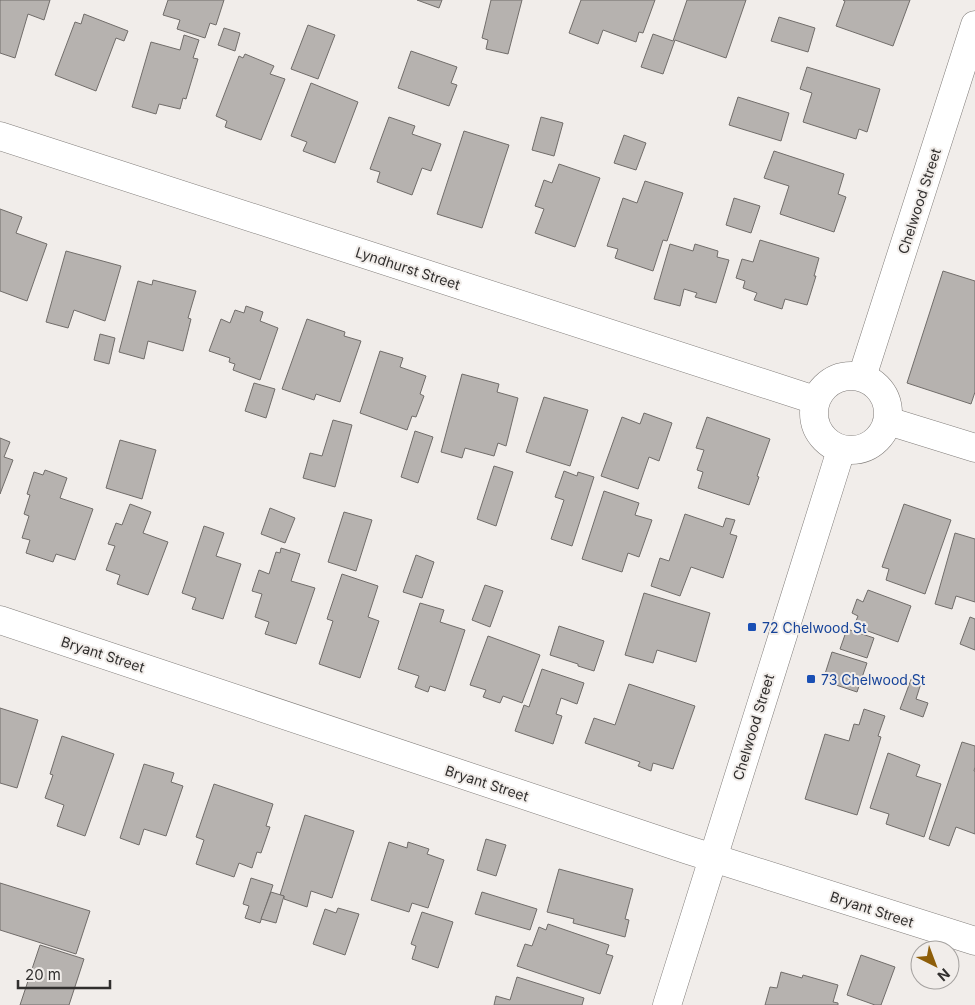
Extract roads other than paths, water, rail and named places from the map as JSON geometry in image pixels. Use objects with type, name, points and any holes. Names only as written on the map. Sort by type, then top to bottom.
[{"type":"street","name":"Chelwood Street","points":[[862,377],[975,25]]},
{"type":"street","name":"Lyndhurst Street","points":[[0,136],[815,400]]},
{"type":"street","points":[[843,376],[862,377],[878,386],[888,402],[888,421],[879,439],[861,450],[840,450],[823,439],[814,421],[815,400],[826,384],[843,376]]},
{"type":"street","points":[[888,421],[975,448]]},
{"type":"street","name":"Chelwood Street","points":[[667,1005],[840,450]]},
{"type":"street","name":"Bryant Street","points":[[0,620],[712,857],[975,942]]},
{"type":"place","name":"72 Chelwood St","points":[[752,627]]},
{"type":"place","name":"73 Chelwood St","points":[[811,679]]}]
